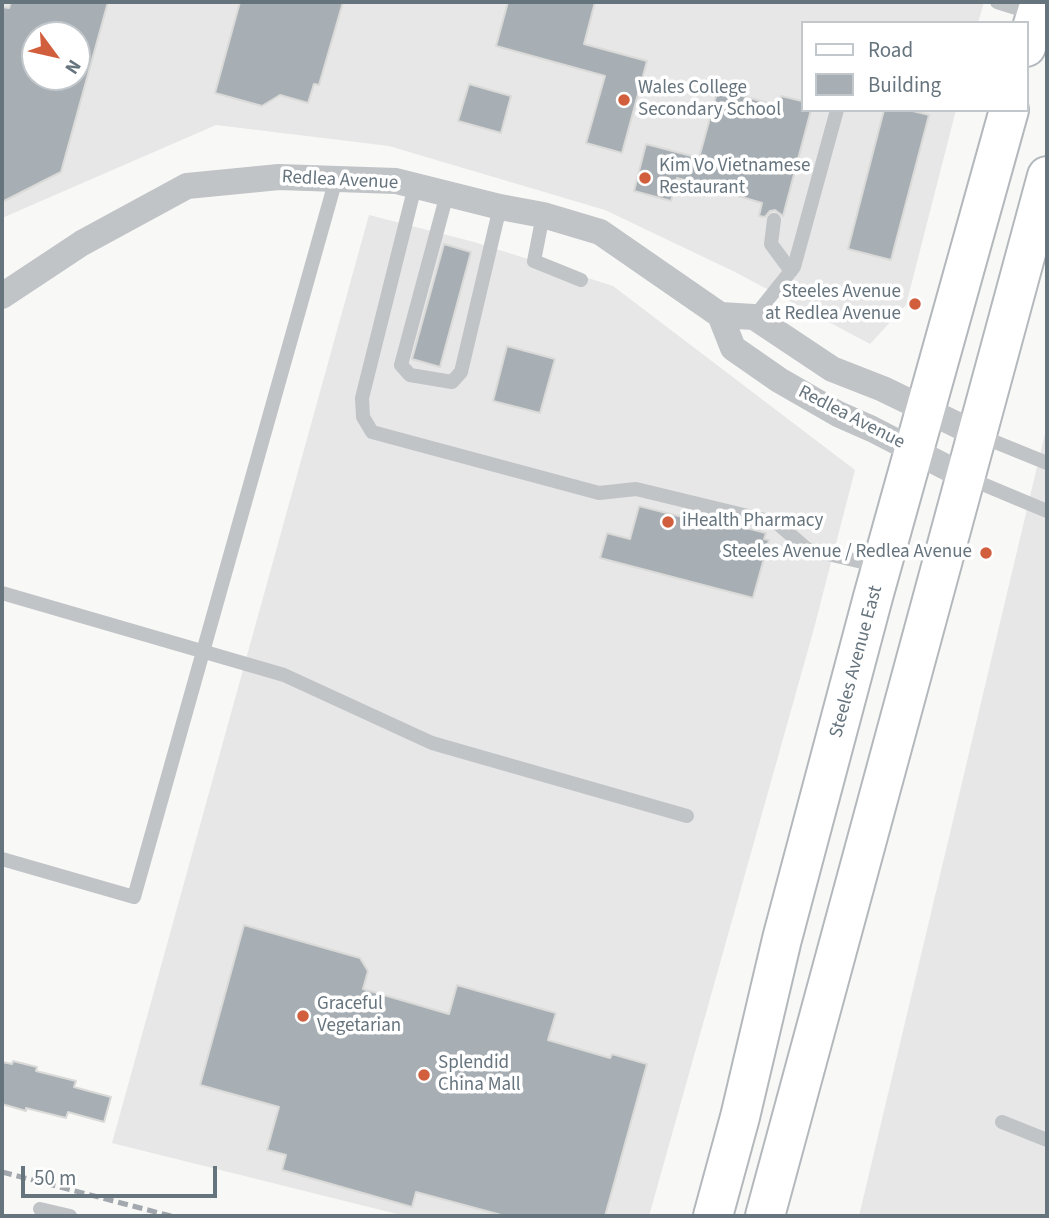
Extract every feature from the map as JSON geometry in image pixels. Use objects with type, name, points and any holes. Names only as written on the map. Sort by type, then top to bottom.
[{"type":"main road","name":"Steeles Avenue East","points":[[713,1216],[740,1117],[782,940],[1008,112]]},
{"type":"main road","points":[[765,1216],[1047,176]]},
{"type":"street","name":"Redlea Avenue","points":[[2,296],[82,243],[187,186],[279,177],[396,181],[543,215],[600,232],[720,315],[733,348],[779,380],[838,414],[967,478]]},
{"type":"street","points":[[720,315],[754,317]]},
{"type":"street","name":"Redlea Avenue","points":[[754,317],[832,369],[926,409],[978,435]]},
{"type":"lane","points":[[997,2],[1034,21]]},
{"type":"lane","points":[[754,317],[791,271],[799,252],[836,112]]},
{"type":"lane","points":[[2,859],[134,897],[336,179]]},
{"type":"lane","points":[[415,186],[362,398],[363,417],[372,432],[599,493],[636,489],[777,523],[807,549],[882,567]]},
{"type":"lane","points":[[447,194],[401,365],[410,374],[452,382],[461,372],[500,207]]},
{"type":"lane","points":[[543,215],[534,261],[581,280]]},
{"type":"lane","points":[[774,220],[771,244],[791,271]]},
{"type":"lane","points":[[978,435],[1047,463]]},
{"type":"lane","points":[[967,478],[1047,512]]},
{"type":"lane","points":[[2,593],[284,675],[432,743],[687,816]]},
{"type":"lane","points":[[1002,1122],[1047,1140]]},
{"type":"lane","points":[[40,1209],[70,1216]]},
{"type":"shaded area","points":[[2,2],[984,2],[979,21],[800,21],[800,112],[955,112],[906,305],[870,344],[735,272],[605,210],[389,146],[216,125],[2,218]]},
{"type":"shaded area","points":[[369,215],[474,242],[613,286],[855,470],[813,632],[649,1216],[405,1216],[112,1143]]},
{"type":"shaded area","points":[[1047,425],[1047,1216],[859,1216]]},
{"type":"building","points":[[11,2],[108,2],[91,63],[91,21],[21,21],[21,91],[83,91],[61,172],[2,202],[2,7],[9,8]]},
{"type":"building","points":[[240,2],[343,2],[319,85],[314,84],[308,103],[280,95],[262,106],[215,93]]},
{"type":"building","points":[[508,2],[595,2],[584,44],[647,61],[622,153],[586,143],[605,76],[496,46]]},
{"type":"building","points":[[469,84],[511,96],[501,133],[458,121]]},
{"type":"building","points":[[718,89],[778,106],[781,96],[800,101],[800,112],[810,112],[783,216],[775,210],[765,217],[759,216],[762,203],[677,178],[671,201],[634,191],[646,144],[699,158]]},
{"type":"building","points":[[883,112],[917,112],[929,115],[891,260],[848,249]]},
{"type":"building","points":[[444,244],[471,252],[440,367],[412,359]]},
{"type":"building","points":[[507,346],[555,359],[540,413],[493,401]]},
{"type":"building","points":[[639,506],[726,528],[727,523],[766,533],[764,539],[769,540],[753,598],[600,558],[607,533],[630,539]]},
{"type":"building","name":"Splendid China Mall","points":[[244,925],[360,958],[368,971],[363,989],[449,1014],[457,985],[556,1013],[548,1040],[610,1058],[612,1054],[647,1064],[605,1216],[505,1216],[416,1192],[412,1207],[282,1170],[286,1155],[267,1150],[279,1107],[200,1085]]},
{"type":"building","points":[[13,1061],[37,1067],[36,1071],[76,1081],[74,1087],[111,1097],[104,1122],[68,1112],[66,1118],[2,1104],[2,1062],[12,1064]]},
{"type":"railway","points":[[2,1172],[171,1216]]},
{"type":"place","name":"Wales College Secondary School","points":[[624,100]]},
{"type":"place","name":"Kim Vo Vietnamese Restaurant","points":[[645,178]]},
{"type":"place","name":"Steeles Avenue at Redlea Avenue","points":[[915,304]]},
{"type":"place","name":"iHealth Pharmacy","points":[[668,522]]},
{"type":"place","name":"Steeles Avenue / Redlea Avenue","points":[[986,553]]},
{"type":"place","name":"Graceful Vegetarian","points":[[303,1016]]},
{"type":"place","name":"Splendid China Mall","points":[[424,1075]]}]
